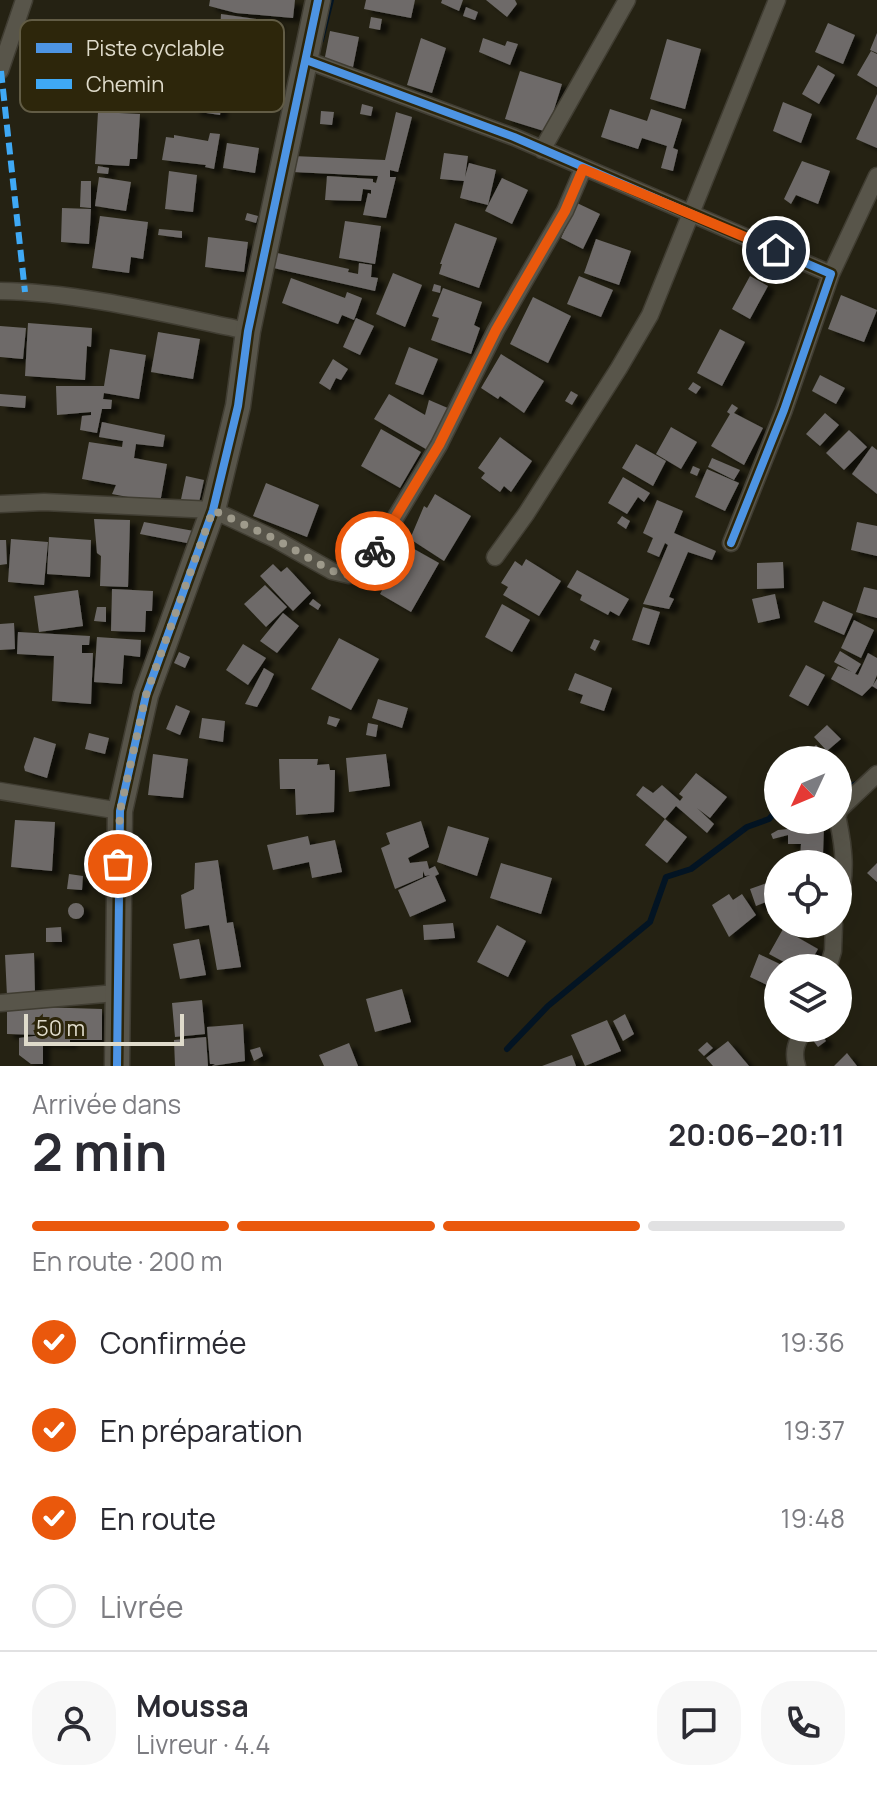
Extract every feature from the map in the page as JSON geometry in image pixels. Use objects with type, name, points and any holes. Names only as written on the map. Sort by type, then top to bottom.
[{"type":"street","points":[[0,71],[24,0]]},
{"type":"street","points":[[117,1066],[120,811],[146,695],[213,510],[238,406],[248,331],[318,0]]},
{"type":"street","points":[[542,150],[627,0]]},
{"type":"street","points":[[495,557],[526,514],[650,315],[777,0]]},
{"type":"street","points":[[306,60],[409,96],[542,150],[831,274]]},
{"type":"street","points":[[0,504],[44,502],[213,510],[275,539],[332,571],[349,575],[367,565],[439,445],[496,330],[565,211],[583,169]]},
{"type":"street","points":[[731,543],[784,410],[831,274],[877,176]]},
{"type":"street","points":[[0,291],[153,311],[248,331]]},
{"type":"street","points":[[852,798],[877,774]]},
{"type":"street","points":[[0,791],[120,811]]},
{"type":"street","points":[[0,1003],[116,993]]},
{"type":"street","points":[[796,1042],[794,1058],[797,1066]]},
{"type":"building","points":[[210,0],[295,0],[293,18],[236,13],[209,6]]},
{"type":"building","points":[[366,0],[415,0],[411,18],[364,9]]},
{"type":"building","points":[[442,0],[463,0],[459,11],[441,3]]},
{"type":"building","points":[[486,0],[515,0],[517,4],[507,17]]},
{"type":"building","points":[[466,7],[478,12],[475,20],[463,16]]},
{"type":"building","points":[[221,14],[264,20],[221,20]]},
{"type":"building","points":[[371,17],[382,19],[380,30],[369,28]]},
{"type":"building","points":[[828,23],[855,35],[843,64],[815,52]]},
{"type":"building","points":[[330,31],[359,37],[353,67],[324,62]]},
{"type":"building","points":[[877,33],[877,53],[870,50]]},
{"type":"building","points":[[421,38],[446,48],[432,93],[407,85]]},
{"type":"building","points":[[483,38],[505,46],[507,41],[518,44],[510,65],[479,52]]},
{"type":"building","points":[[667,39],[701,49],[685,109],[650,99]]},
{"type":"building","points":[[871,51],[877,54],[877,87],[857,75]]},
{"type":"building","points":[[818,65],[835,75],[819,104],[802,94]]},
{"type":"building","points":[[520,71],[562,84],[547,132],[505,119]]},
{"type":"building","points":[[877,94],[877,148],[856,139]]},
{"type":"building","points":[[783,102],[812,114],[801,143],[773,131]]},
{"type":"building","points":[[362,104],[373,107],[371,116],[360,114]]},
{"type":"building","points":[[610,109],[647,121],[651,109],[682,119],[673,148],[678,150],[673,171],[661,168],[667,146],[642,138],[638,149],[601,137]]},
{"type":"building","points":[[321,111],[334,112],[332,125],[320,124]]},
{"type":"building","points":[[98,112],[140,114],[137,159],[130,159],[129,166],[95,164]]},
{"type":"building","points":[[396,112],[412,117],[398,172],[390,170],[390,177],[396,177],[386,218],[363,215],[371,190],[363,189],[361,201],[325,200],[327,176],[373,179],[376,183],[378,176],[292,172],[293,156],[385,160]]},
{"type":"building","points":[[210,133],[220,134],[214,169],[206,165],[162,160],[166,137],[174,138],[174,135],[208,141]]},
{"type":"building","points":[[227,143],[259,148],[255,173],[223,168]]},
{"type":"building","points":[[444,153],[468,156],[465,177],[469,163],[496,170],[488,205],[460,198],[464,181],[440,179]]},
{"type":"building","points":[[802,161],[830,171],[818,204],[796,195],[791,204],[784,199]]},
{"type":"building","points":[[98,166],[109,168],[108,174],[97,173]]},
{"type":"building","points":[[169,171],[197,175],[193,212],[165,209]]},
{"type":"building","points":[[99,177],[131,182],[126,211],[95,206]]},
{"type":"building","points":[[502,178],[528,190],[512,224],[485,211]]},
{"type":"building","points":[[81,181],[91,181],[91,208],[80,207]]},
{"type":"building","points":[[577,203],[600,214],[583,249],[561,238]]},
{"type":"building","points":[[62,208],[91,209],[89,244],[61,242]]},
{"type":"building","points":[[247,213],[258,216],[256,223],[245,220]]},
{"type":"building","points":[[100,216],[148,222],[143,259],[131,257],[129,273],[92,268]]},
{"type":"building","points":[[345,221],[381,226],[375,264],[339,258]]},
{"type":"building","points":[[455,223],[497,238],[479,288],[439,274]]},
{"type":"building","points":[[159,229],[182,231],[182,238],[158,235]]},
{"type":"building","points":[[208,237],[248,242],[244,272],[205,267]]},
{"type":"building","points":[[596,239],[631,251],[619,285],[584,273]]},
{"type":"building","points":[[273,252],[349,269],[348,272],[358,274],[359,263],[372,265],[371,277],[378,278],[375,291],[269,267]]},
{"type":"building","points":[[393,273],[422,285],[405,327],[376,314]]},
{"type":"building","points":[[579,276],[613,290],[601,317],[567,304]]},
{"type":"building","points":[[750,276],[768,286],[750,319],[732,309]]},
{"type":"building","points":[[291,278],[345,298],[347,292],[362,298],[354,320],[342,315],[338,324],[282,303]]},
{"type":"building","points":[[434,284],[441,286],[440,293],[432,291]]},
{"type":"building","points":[[443,288],[482,302],[474,325],[480,328],[471,354],[431,340],[439,318],[432,316]]},
{"type":"building","points":[[841,295],[877,310],[864,342],[828,329]]},
{"type":"building","points":[[533,297],[571,316],[548,363],[510,344]]},
{"type":"building","points":[[356,318],[374,326],[360,355],[343,347]]},
{"type":"building","points":[[28,323],[92,328],[91,347],[87,346],[85,380],[25,376]]},
{"type":"building","points":[[0,326],[26,328],[23,359],[0,357]]},
{"type":"building","points":[[720,329],[745,342],[722,386],[697,373]]},
{"type":"building","points":[[158,332],[200,339],[193,379],[151,372]]},
{"type":"building","points":[[409,347],[438,359],[423,395],[395,384]]},
{"type":"building","points":[[110,349],[146,355],[139,399],[104,393],[103,399],[112,400],[111,409],[102,409],[97,433],[80,430],[82,416],[91,415],[91,412],[57,415],[56,386],[104,386]]},
{"type":"building","points":[[501,354],[544,381],[524,413],[500,396],[498,399],[481,388]]},
{"type":"building","points":[[333,359],[348,369],[341,380],[336,378],[330,390],[319,383]]},
{"type":"building","points":[[820,375],[845,388],[836,404],[812,391]]},
{"type":"building","points":[[693,382],[701,387],[696,394],[688,389]]},
{"type":"building","points":[[571,391],[578,395],[572,405],[565,401]]},
{"type":"building","points":[[0,394],[26,396],[25,408],[0,406]]},
{"type":"building","points":[[389,394],[425,415],[429,400],[450,409],[431,452],[374,419]]},
{"type":"building","points":[[732,404],[738,408],[734,413],[763,428],[744,465],[711,446],[730,414],[727,412]]},
{"type":"building","points":[[825,413],[839,425],[820,446],[806,434]]},
{"type":"building","points":[[102,422],[165,435],[163,447],[136,444],[134,458],[167,464],[160,503],[112,494],[116,485],[82,479],[89,442],[122,447],[123,441],[99,437]]},
{"type":"building","points":[[671,427],[697,442],[681,469],[656,454]]},
{"type":"building","points":[[381,429],[421,452],[400,488],[361,466]]},
{"type":"building","points":[[849,430],[867,447],[844,470],[826,453]]},
{"type":"building","points":[[500,437],[532,461],[511,492],[504,486],[500,492],[481,478],[485,473],[478,468]]},
{"type":"building","points":[[636,444],[666,461],[653,486],[622,468]]},
{"type":"building","points":[[872,446],[877,450],[877,494],[852,474]]},
{"type":"building","points":[[712,458],[740,470],[734,480],[708,467]]},
{"type":"building","points":[[693,466],[700,469],[697,476],[690,473]]},
{"type":"building","points":[[707,469],[739,483],[725,511],[695,497]]},
{"type":"building","points":[[186,476],[204,480],[198,507],[180,504]]},
{"type":"building","points":[[623,477],[650,493],[644,502],[638,497],[627,514],[608,503]]},
{"type":"building","points":[[266,483],[319,505],[307,537],[253,516]]},
{"type":"building","points":[[435,494],[471,516],[444,561],[410,539],[424,506],[427,508]]},
{"type":"building","points":[[657,500],[683,511],[674,533],[716,551],[712,560],[688,552],[669,597],[674,599],[669,609],[643,604],[668,545],[665,543],[659,557],[647,552],[653,538],[643,533]]},
{"type":"building","points":[[622,516],[630,521],[626,529],[617,523]]},
{"type":"building","points":[[94,519],[130,520],[128,587],[100,586],[101,556],[97,553]]},
{"type":"building","points":[[144,522],[194,531],[192,544],[140,534]]},
{"type":"building","points":[[857,522],[877,526],[877,556],[851,550]]},
{"type":"building","points":[[49,537],[91,540],[90,577],[47,574]]},
{"type":"building","points":[[11,539],[48,542],[44,585],[8,582]]},
{"type":"building","points":[[0,540],[6,540],[7,564],[0,565]]},
{"type":"building","points":[[407,545],[439,563],[411,612],[380,594]]},
{"type":"building","points":[[526,559],[561,581],[539,616],[503,595],[508,587],[501,583],[515,561],[522,566]]},
{"type":"building","points":[[783,562],[784,588],[757,589],[757,563]]},
{"type":"building","points":[[273,564],[281,572],[287,567],[311,593],[293,611],[260,576]]},
{"type":"building","points":[[577,570],[629,599],[619,616],[610,611],[608,615],[580,600],[582,595],[567,587]]},
{"type":"building","points":[[265,585],[287,607],[266,627],[244,604]]},
{"type":"building","points":[[864,587],[877,590],[877,618],[856,612]]},
{"type":"building","points":[[112,589],[153,591],[152,611],[146,611],[145,632],[111,631]]},
{"type":"building","points":[[78,590],[83,626],[39,632],[34,596]]},
{"type":"building","points":[[775,594],[780,618],[758,623],[752,599]]},
{"type":"building","points":[[313,599],[321,605],[318,610],[309,604]]},
{"type":"building","points":[[823,601],[853,614],[844,635],[814,622]]},
{"type":"building","points":[[502,604],[530,620],[512,652],[485,637]]},
{"type":"building","points":[[97,607],[106,607],[106,622],[94,621]]},
{"type":"building","points":[[643,607],[660,612],[649,645],[632,640]]},
{"type":"building","points":[[283,613],[299,626],[277,653],[260,641]]},
{"type":"building","points":[[854,620],[874,630],[861,658],[841,648]]},
{"type":"building","points":[[14,623],[15,649],[0,650],[0,624]]},
{"type":"building","points":[[18,632],[90,636],[89,645],[82,645],[82,653],[93,653],[91,704],[52,701],[54,656],[17,654]]},
{"type":"building","points":[[97,637],[141,640],[140,657],[124,655],[122,684],[94,682]]},
{"type":"building","points":[[339,638],[379,659],[351,710],[311,689]]},
{"type":"building","points":[[594,639],[600,641],[595,651],[590,648]]},
{"type":"building","points":[[243,644],[266,658],[248,685],[226,670]]},
{"type":"building","points":[[840,651],[861,664],[855,674],[858,675],[868,653],[877,658],[877,675],[873,685],[877,679],[877,689],[872,686],[862,696],[831,679],[838,666],[852,672],[834,662]]},
{"type":"building","points":[[179,652],[190,657],[185,668],[174,663]]},
{"type":"building","points":[[806,665],[825,675],[808,706],[789,696]]},
{"type":"building","points":[[264,668],[274,674],[268,687],[257,707],[245,704]]},
{"type":"building","points":[[575,673],[612,688],[604,711],[580,703],[583,695],[568,690]]},
{"type":"building","points":[[378,699],[408,708],[402,728],[372,718]]},
{"type":"building","points":[[176,705],[190,711],[180,735],[166,729]]},
{"type":"building","points":[[329,716],[340,719],[336,727],[327,724]]},
{"type":"building","points":[[202,718],[225,721],[223,742],[199,738]]},
{"type":"building","points":[[368,723],[378,725],[376,737],[366,735]]},
{"type":"building","points":[[827,725],[841,739],[833,746],[822,746],[814,737]]},
{"type":"building","points":[[89,733],[109,738],[105,754],[85,749]]},
{"type":"building","points":[[34,737],[56,744],[47,778],[25,771]]},
{"type":"building","points":[[153,754],[188,759],[183,798],[148,795]]},
{"type":"building","points":[[386,754],[390,786],[349,792],[346,758]]},
{"type":"building","points":[[279,759],[318,759],[317,765],[329,764],[330,770],[335,770],[334,812],[296,815],[295,789],[280,789]]},
{"type":"building","points":[[696,773],[727,797],[710,818],[697,808],[714,824],[707,833],[676,806],[665,819],[636,795],[643,786],[653,793],[662,785],[680,801],[683,797],[679,794]]},
{"type":"building","points":[[665,819],[687,837],[667,863],[645,845]]},
{"type":"building","points":[[15,820],[55,822],[52,871],[11,867]]},
{"type":"building","points":[[421,821],[429,847],[408,858],[410,863],[427,861],[429,869],[435,866],[439,874],[435,876],[446,901],[410,917],[398,890],[430,875],[425,876],[423,871],[423,877],[395,889],[381,848],[390,844],[386,833]]},
{"type":"building","points":[[448,826],[489,838],[477,876],[437,862]]},
{"type":"building","points":[[771,834],[824,834],[823,850],[801,850],[801,844],[788,844],[788,835],[773,839]]},
{"type":"building","points":[[308,836],[310,845],[335,840],[342,872],[312,878],[309,862],[273,870],[267,845]]},
{"type":"building","points":[[218,860],[227,923],[233,922],[241,967],[217,970],[209,925],[185,929],[181,895],[194,889],[195,863]]},
{"type":"building","points":[[501,863],[552,878],[541,914],[490,898]]},
{"type":"building","points":[[877,863],[877,882],[867,873]]},
{"type":"building","points":[[69,874],[83,876],[82,890],[67,889]]},
{"type":"building","points":[[764,884],[764,903],[756,906],[750,889]]},
{"type":"building","points":[[729,894],[733,900],[742,894],[756,915],[729,937],[712,905]]},
{"type":"building","points":[[76,903],[84,911],[76,919],[68,911]]},
{"type":"building","points":[[453,923],[455,938],[424,940],[423,925]]},
{"type":"building","points":[[497,925],[526,941],[508,977],[477,962]]},
{"type":"building","points":[[61,927],[62,942],[46,942],[46,928]]},
{"type":"building","points":[[778,938],[799,938],[818,949],[815,954],[769,954]]},
{"type":"building","points":[[199,939],[206,975],[180,979],[173,944]]},
{"type":"building","points":[[34,953],[35,995],[7,996],[5,955]]},
{"type":"building","points":[[759,954],[764,956],[764,984],[750,977]]},
{"type":"building","points":[[402,989],[411,1022],[375,1032],[366,999]]},
{"type":"building","points":[[202,1000],[205,1034],[175,1037],[172,1003]]},
{"type":"building","points":[[7,1006],[102,1009],[102,1040],[43,1043],[43,1064],[31,1064],[19,1055],[19,1038],[42,1035],[7,1034]]},
{"type":"building","points":[[625,1014],[634,1034],[623,1041],[613,1021]]},
{"type":"building","points":[[607,1020],[621,1051],[585,1066],[571,1035]]},
{"type":"building","points":[[243,1024],[245,1061],[212,1066],[215,1064],[210,1064],[207,1027]]},
{"type":"building","points":[[206,1037],[208,1066],[175,1066],[174,1040]]},
{"type":"building","points":[[728,1041],[749,1066],[713,1066],[706,1058]]},
{"type":"building","points":[[707,1042],[713,1048],[704,1056],[698,1050]]},
{"type":"building","points":[[349,1043],[358,1066],[324,1066],[319,1055]]},
{"type":"building","points":[[260,1047],[263,1056],[254,1061],[250,1050]]},
{"type":"building","points":[[847,1053],[857,1066],[834,1066]]},
{"type":"building","points":[[572,1055],[576,1066],[542,1066]]},
{"type":"waterway","points":[[321,40],[331,0]]},
{"type":"waterway","points":[[852,786],[861,782]]},
{"type":"waterway","points":[[507,1049],[548,1006],[650,922],[666,877],[691,869],[747,827],[764,821]]},
{"type":"marked path","points":[[1,71],[25,292]]},
{"type":"cycle path","points":[[117,1066],[120,811],[146,695],[213,510],[238,406],[248,331],[318,0]]},
{"type":"cycle path","points":[[306,60],[514,137],[831,274],[784,410],[731,543]]},
{"type":"way so far","points":[[118,864],[120,811],[146,695],[213,510],[275,539],[332,571],[349,575],[367,565],[375,551]]},
{"type":"route","points":[[375,551],[439,445],[496,330],[565,211],[583,169],[776,250]]}]
